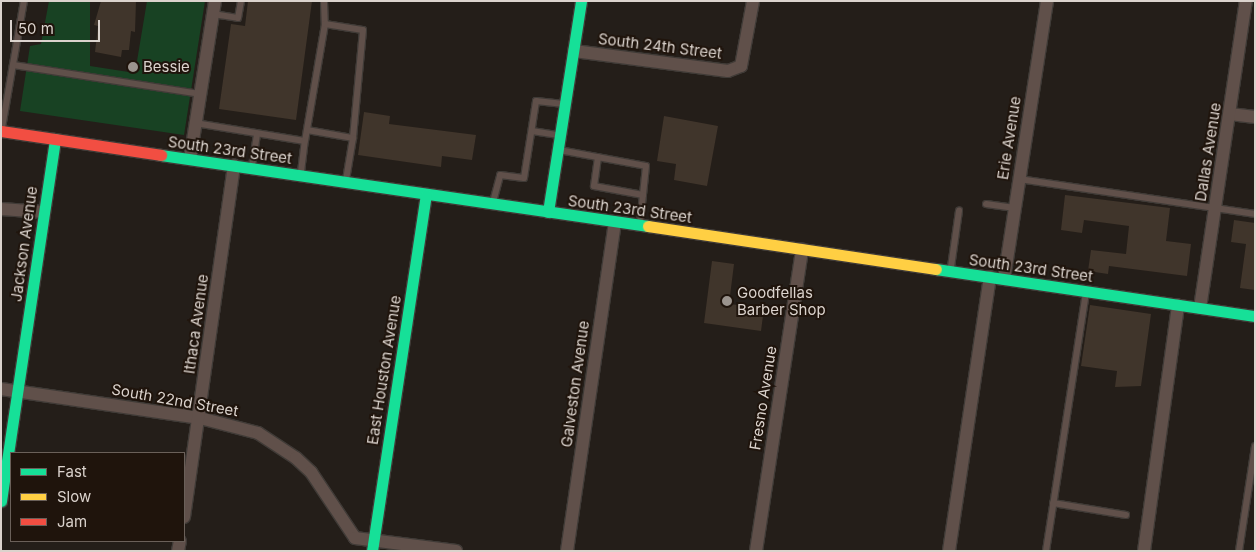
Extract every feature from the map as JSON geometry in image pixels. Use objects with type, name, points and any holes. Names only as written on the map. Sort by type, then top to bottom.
[{"type":"main road","points":[[548,212],[574,51],[580,1]]},
{"type":"main road","name":"South 23rd Street","points":[[2,131],[1255,316]]},
{"type":"main road","name":"Jackson Avenue","points":[[1,501],[55,139]]},
{"type":"main road","name":"East Houston Avenue","points":[[373,544],[426,194]]},
{"type":"street","name":"South 24th Street","points":[[574,51],[728,71],[741,66],[753,1]]},
{"type":"street","name":"Erie Avenue","points":[[1004,279],[1047,1]]},
{"type":"street","name":"Dallas Avenue","points":[[1200,308],[1246,1]]},
{"type":"street","points":[[190,159],[214,8]]},
{"type":"street","points":[[1230,114],[1255,117]]},
{"type":"street","name":"Ithaca Avenue","points":[[185,511],[200,418],[234,166]]},
{"type":"street","points":[[1,209],[44,212]]},
{"type":"street","name":"Galveston Avenue","points":[[566,551],[615,222]]},
{"type":"street","name":"Fresno Avenue","points":[[756,551],[802,249]]},
{"type":"street","points":[[949,551],[990,277]]},
{"type":"street","points":[[1144,551],[1178,305]]},
{"type":"street","name":"South 22nd Street","points":[[1,389],[200,418],[258,433],[280,446],[311,472],[355,538],[373,544],[456,551]]},
{"type":"lane","points":[[2,131],[24,1]]},
{"type":"lane","points":[[214,8],[238,18],[241,1]]},
{"type":"lane","points":[[300,176],[325,24],[324,1]]},
{"type":"lane","points":[[325,24],[362,30],[353,138],[345,182]]},
{"type":"lane","points":[[13,65],[200,94]]},
{"type":"lane","points":[[493,204],[500,175],[524,178],[536,101],[565,104]]},
{"type":"lane","points":[[195,123],[306,141]]},
{"type":"lane","points":[[307,130],[353,138]]},
{"type":"lane","points":[[532,131],[560,136]]},
{"type":"lane","points":[[251,169],[257,133]]},
{"type":"lane","points":[[558,150],[646,166],[639,226]]},
{"type":"lane","points":[[598,157],[594,186],[643,195]]},
{"type":"lane","points":[[1019,179],[1255,214]]},
{"type":"lane","points":[[986,204],[1015,208]]},
{"type":"lane","points":[[950,271],[958,211]]},
{"type":"lane","points":[[1046,551],[1086,292]]},
{"type":"lane","points":[[1239,551],[1255,446]]},
{"type":"lane","points":[[1053,503],[1126,515]]},
{"type":"green space","points":[[49,1],[90,1],[90,66],[135,73],[147,1],[205,1],[184,135],[20,111],[30,46],[41,44]]},
{"type":"building","points":[[101,1],[136,1],[135,32],[131,31],[129,50],[122,50],[121,57],[95,52],[98,26],[94,25]]},
{"type":"building","points":[[248,1],[312,1],[296,120],[219,109],[231,24],[245,26]]},
{"type":"building","points":[[364,112],[390,116],[389,124],[476,135],[472,160],[442,156],[441,167],[358,155]]},
{"type":"building","points":[[664,116],[718,126],[707,186],[674,180],[676,164],[657,161]]},
{"type":"building","points":[[1065,195],[1170,208],[1166,241],[1191,244],[1187,276],[1109,266],[1108,274],[1088,271],[1091,250],[1126,254],[1129,226],[1084,220],[1082,233],[1061,230]]},
{"type":"building","points":[[1234,220],[1255,223],[1255,290],[1240,288],[1246,244],[1231,242]]},
{"type":"building","points":[[712,261],[734,264],[729,304],[764,308],[761,331],[704,323]]},
{"type":"building","points":[[1090,305],[1151,314],[1141,386],[1115,387],[1117,371],[1081,366]]},
{"type":"traffic: fast","points":[[548,212],[581,1]]},
{"type":"traffic: fast","points":[[1,501],[55,139]]},
{"type":"traffic: fast","points":[[161,155],[648,226]]},
{"type":"traffic: fast","points":[[372,551],[426,194]]},
{"type":"traffic: fast","points":[[936,269],[1255,316]]},
{"type":"traffic: slow","points":[[648,226],[936,269]]},
{"type":"traffic: jam","points":[[1,131],[161,155]]},
{"type":"place","name":"Bessie","points":[[133,67]]},
{"type":"place","name":"Goodfellas Barber Shop","points":[[727,301]]}]
